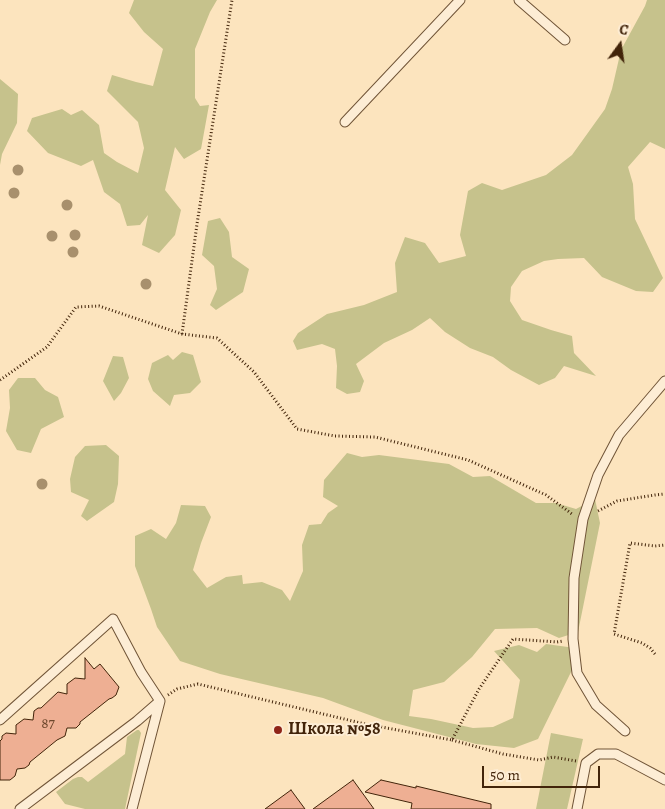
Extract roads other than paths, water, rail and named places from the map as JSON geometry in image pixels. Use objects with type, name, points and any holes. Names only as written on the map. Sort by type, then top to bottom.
[{"type":"lane","points":[[345,122],[460,0]]},
{"type":"lane","points":[[519,0],[565,40]]},
{"type":"lane","points":[[625,731],[596,706],[577,673],[574,639],[574,578],[583,519],[598,475],[619,435],[665,381]]},
{"type":"lane","points":[[0,720],[113,619],[141,672],[160,701],[132,809]]},
{"type":"lane","points":[[20,809],[137,721],[160,701]]},
{"type":"lane","points":[[576,809],[586,763],[598,754],[616,754],[665,780]]},
{"type":"place","name":"Школа №58","points":[[278,730]]}]
